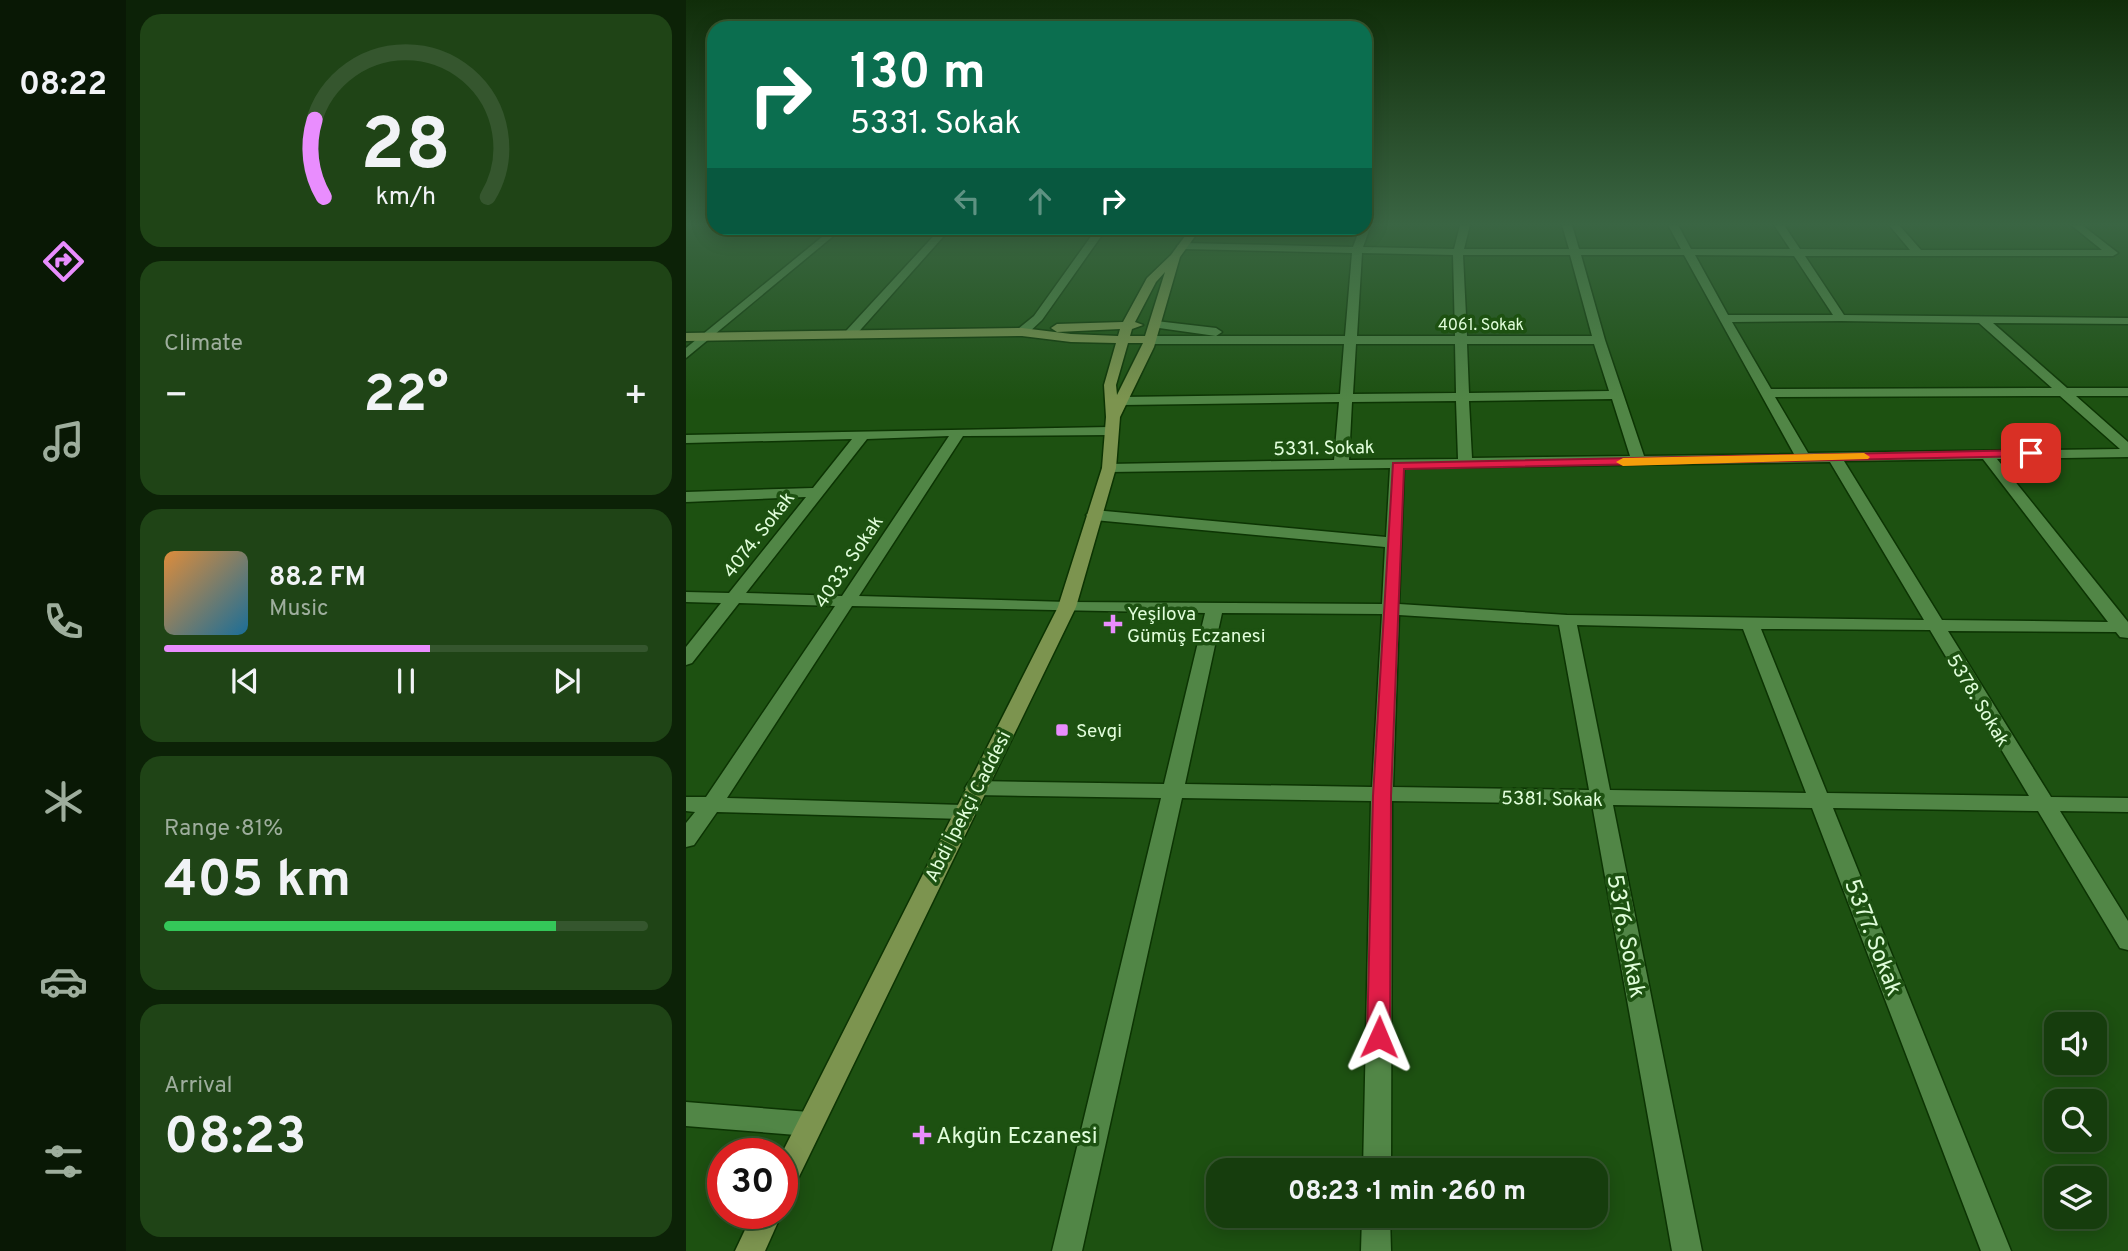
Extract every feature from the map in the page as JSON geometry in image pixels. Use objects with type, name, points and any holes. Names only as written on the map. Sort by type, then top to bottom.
[{"type":"main road","name":"Abdi İpekçi Caddesi","points":[[798,1148],[1067,607],[1109,468],[1112,424],[1109,391],[1116,359],[1127,325],[1149,283]]},
{"type":"main road","name":"Abdi İpekçi Caddesi","points":[[1112,424],[1142,361],[1168,283]]},
{"type":"main road","points":[[1083,326],[1108,319],[1140,299]]},
{"type":"main road","points":[[686,337],[1022,332],[1083,326],[1156,325]]},
{"type":"main road","points":[[1022,332],[1099,345],[1116,359]]},
{"type":"main road","points":[[1059,337],[1150,340]]},
{"type":"main road","points":[[750,1251],[760,1229]]},
{"type":"street","points":[[686,354],[770,283]]},
{"type":"street","points":[[850,334],[896,283]]},
{"type":"street","points":[[1022,332],[1038,318],[1063,283]]},
{"type":"street","points":[[1341,466],[1355,283]]},
{"type":"street","points":[[1458,283],[1465,464]]},
{"type":"street","points":[[1582,283],[1639,462]]},
{"type":"street","points":[[1705,283],[1804,458]]},
{"type":"street","points":[[1816,283],[1841,318]]},
{"type":"street","points":[[1164,298],[1169,312],[1187,328]]},
{"type":"street","points":[[1724,318],[2128,321]]},
{"type":"street","points":[[1981,319],[2128,451]]},
{"type":"street","points":[[2112,321],[2128,335]]},
{"type":"street","name":"4061. Sokak","points":[[1156,325],[1243,338]]},
{"type":"street","name":"4061. Sokak","points":[[1142,361],[1168,344],[1243,338],[1599,340]]},
{"type":"street","name":"4061. Sokak","points":[[1150,340],[1198,341]]},
{"type":"street","points":[[1767,393],[2062,390],[2128,392]]},
{"type":"street","points":[[1122,401],[1617,395]]},
{"type":"street","points":[[686,439],[959,432],[1112,424]]},
{"type":"street","name":"4033. Sokak","points":[[686,839],[959,432]]},
{"type":"street","name":"4074. Sokak","points":[[686,659],[863,434]]},
{"type":"street","name":"5331. Sokak","points":[[1109,468],[1639,462],[2128,451]]},
{"type":"street","points":[[1985,453],[2126,630]]},
{"type":"street","name":"5378. Sokak","points":[[1834,457],[1934,626],[2128,941]]},
{"type":"street","points":[[1377,1158],[1382,796],[1397,466]]},
{"type":"street","points":[[686,497],[817,492]]},
{"type":"street","points":[[1094,515],[1394,543]]},
{"type":"street","points":[[686,597],[1067,607],[1391,609],[1567,620],[2126,630]]},
{"type":"street","points":[[1067,1251],[1215,608]]},
{"type":"street","name":"5376. Sokak","points":[[1567,620],[1687,1251]]},
{"type":"street","name":"5377. Sokak","points":[[1750,623],[1822,801],[1996,1251]]},
{"type":"street","name":"5381. Sokak","points":[[975,788],[2044,806],[2128,805]]},
{"type":"street","points":[[686,804],[963,812]]},
{"type":"street","points":[[686,1114],[809,1124]]},
{"type":"street","points":[[1376,1228],[1376,1251]]},
{"type":"slow traffic","points":[[1623,462],[1864,457]]},
{"type":"place","name":"Yeşilova Gümüş Eczanesi","points":[[1113,624]]},
{"type":"place","name":"Sevgi","points":[[1062,730]]},
{"type":"place","name":"Akgün Eczanesi","points":[[922,1135]]},
{"type":"route","points":[[1379,1037],[1382,796],[1397,466],[2031,453]]}]
